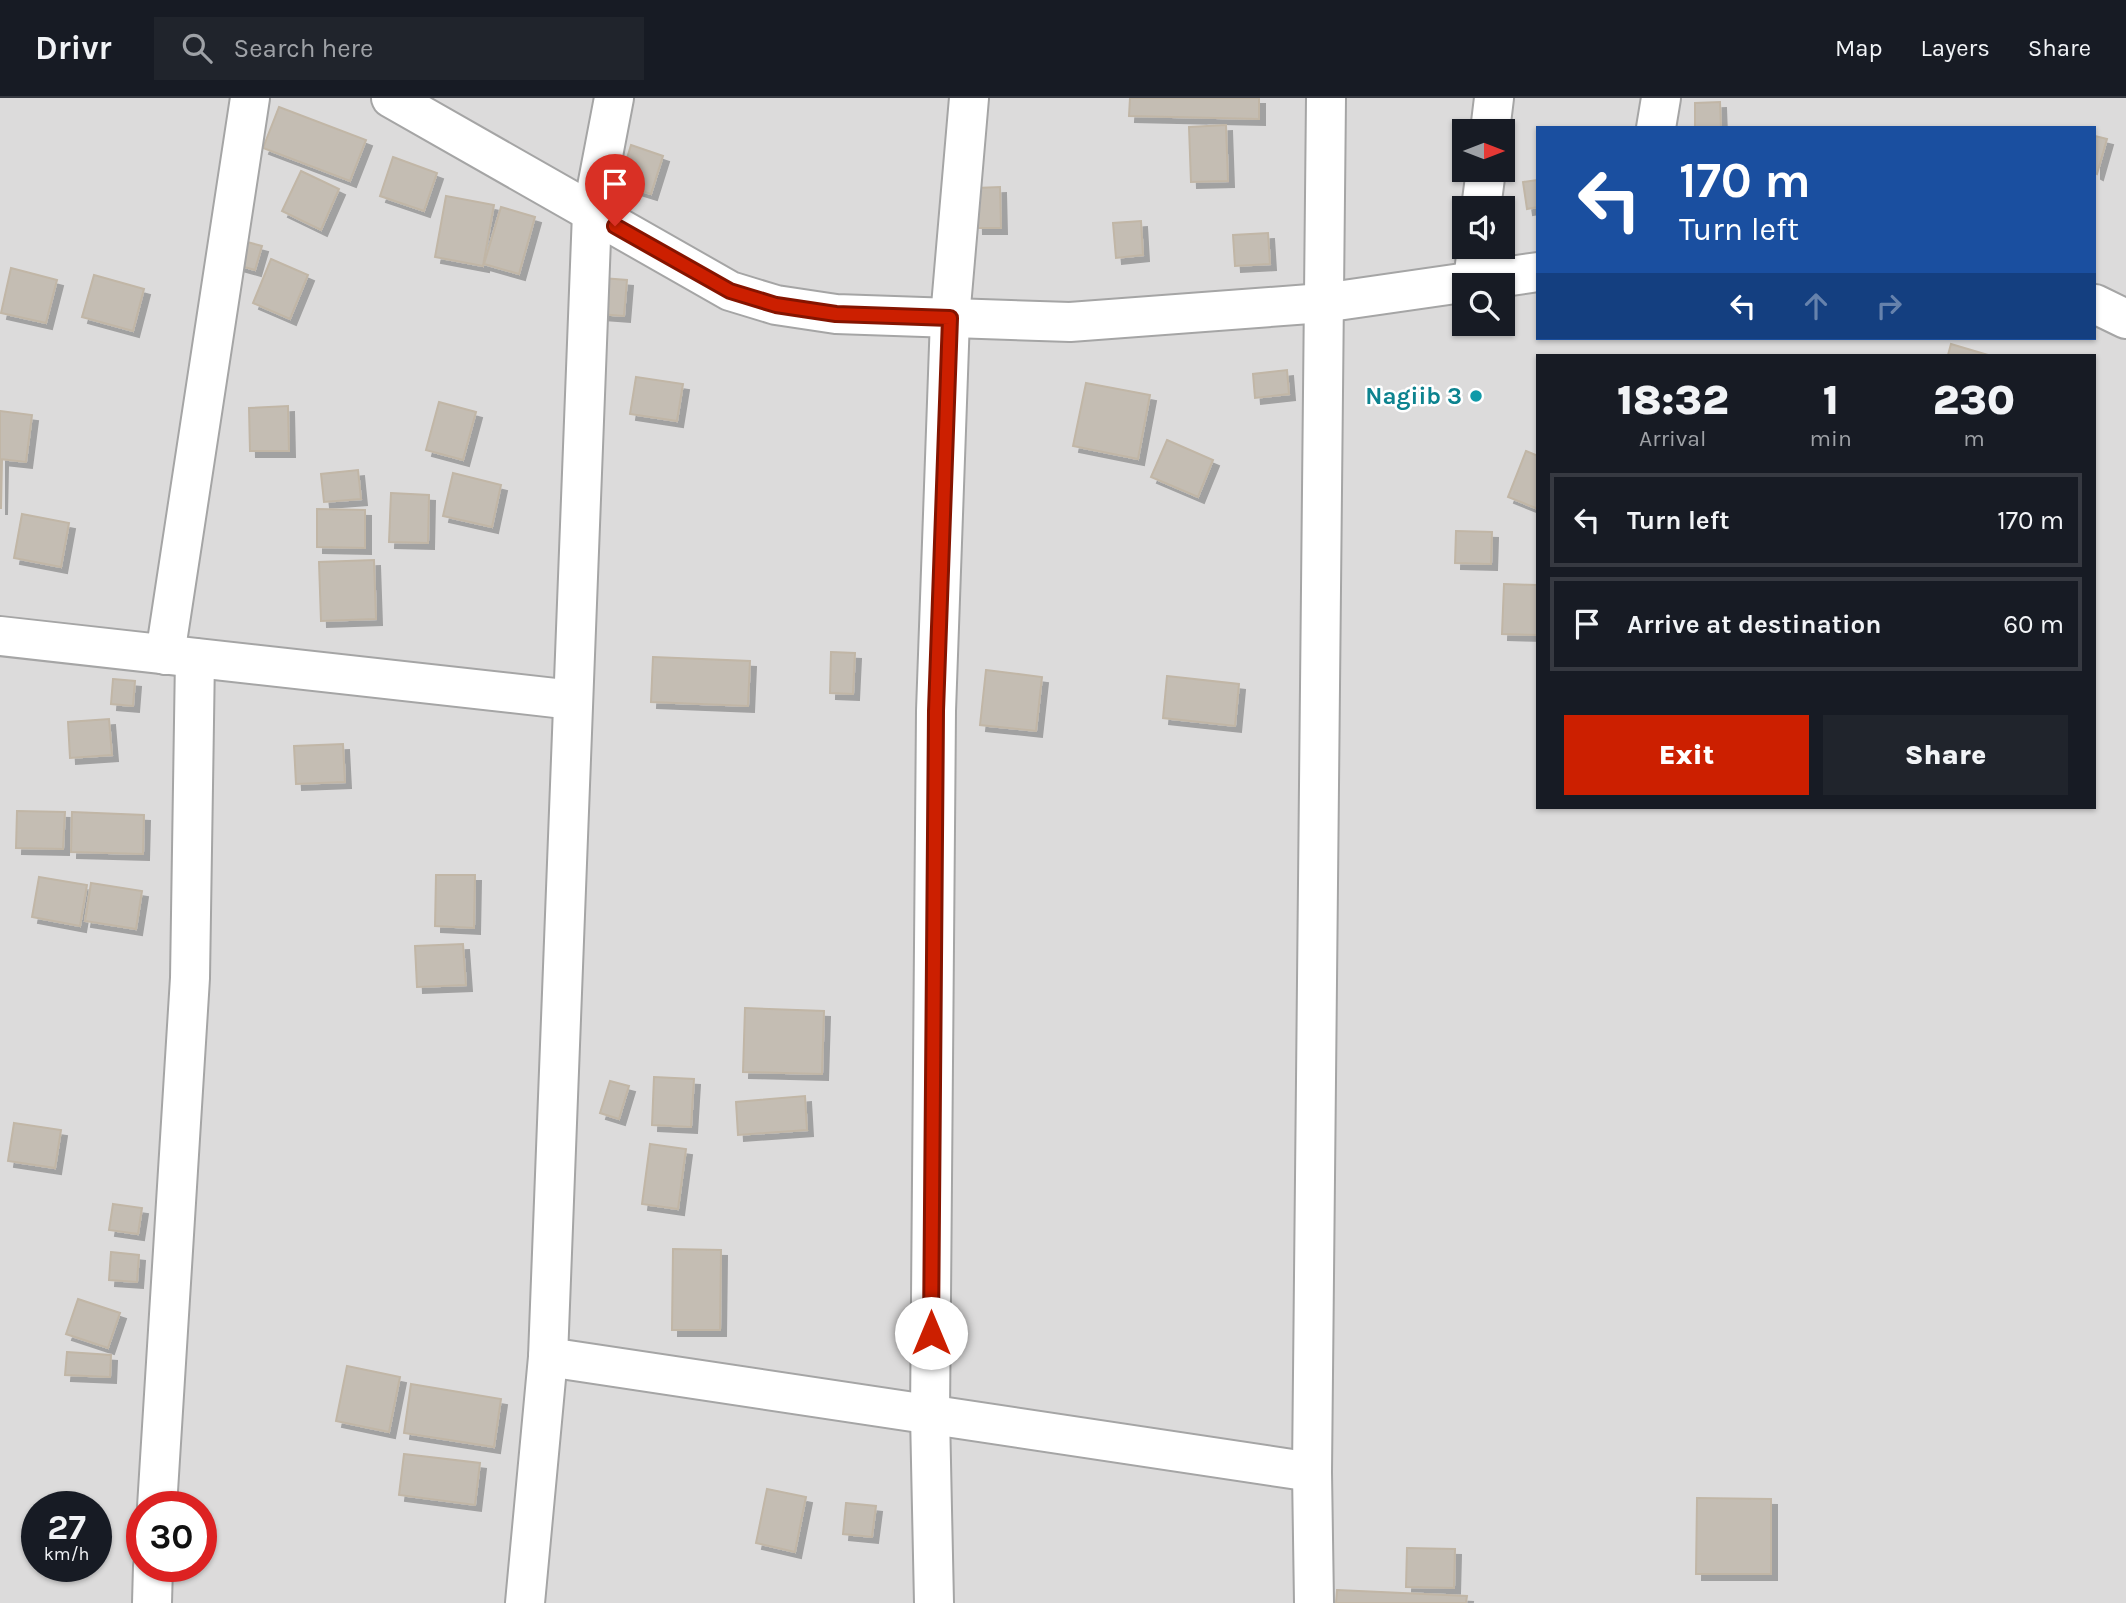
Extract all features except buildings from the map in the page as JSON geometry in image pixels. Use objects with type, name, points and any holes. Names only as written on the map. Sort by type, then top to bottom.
[{"type":"street","points":[[158,1491],[190,978],[180,656],[250,98]]},
{"type":"street","points":[[391,98],[730,291],[776,305],[836,314],[1070,321],[1323,303],[1475,264],[1536,272]]},
{"type":"street","points":[[525,1603],[548,1357],[592,213],[614,98]]},
{"type":"street","points":[[934,1603],[930,1415],[936,711],[950,318],[969,98]]},
{"type":"street","points":[[1314,1603],[1312,1472],[1326,98]]},
{"type":"street","points":[[1491,119],[1494,98]]},
{"type":"street","points":[[1656,126],[1661,98]]},
{"type":"street","points":[[2096,304],[2126,319]]},
{"type":"street","points":[[0,636],[573,700]]},
{"type":"street","points":[[548,1357],[1312,1472]]},
{"type":"street","points":[[152,1603],[153,1582]]},
{"type":"shaded area","points":[[0,98],[2126,98],[2126,1603],[0,1603]]},
{"type":"place","name":"Nagiib 3","points":[[1476,396]]},
{"type":"route","points":[[615,226],[730,291],[776,305],[836,314],[950,318],[936,711],[931,1333]]}]
